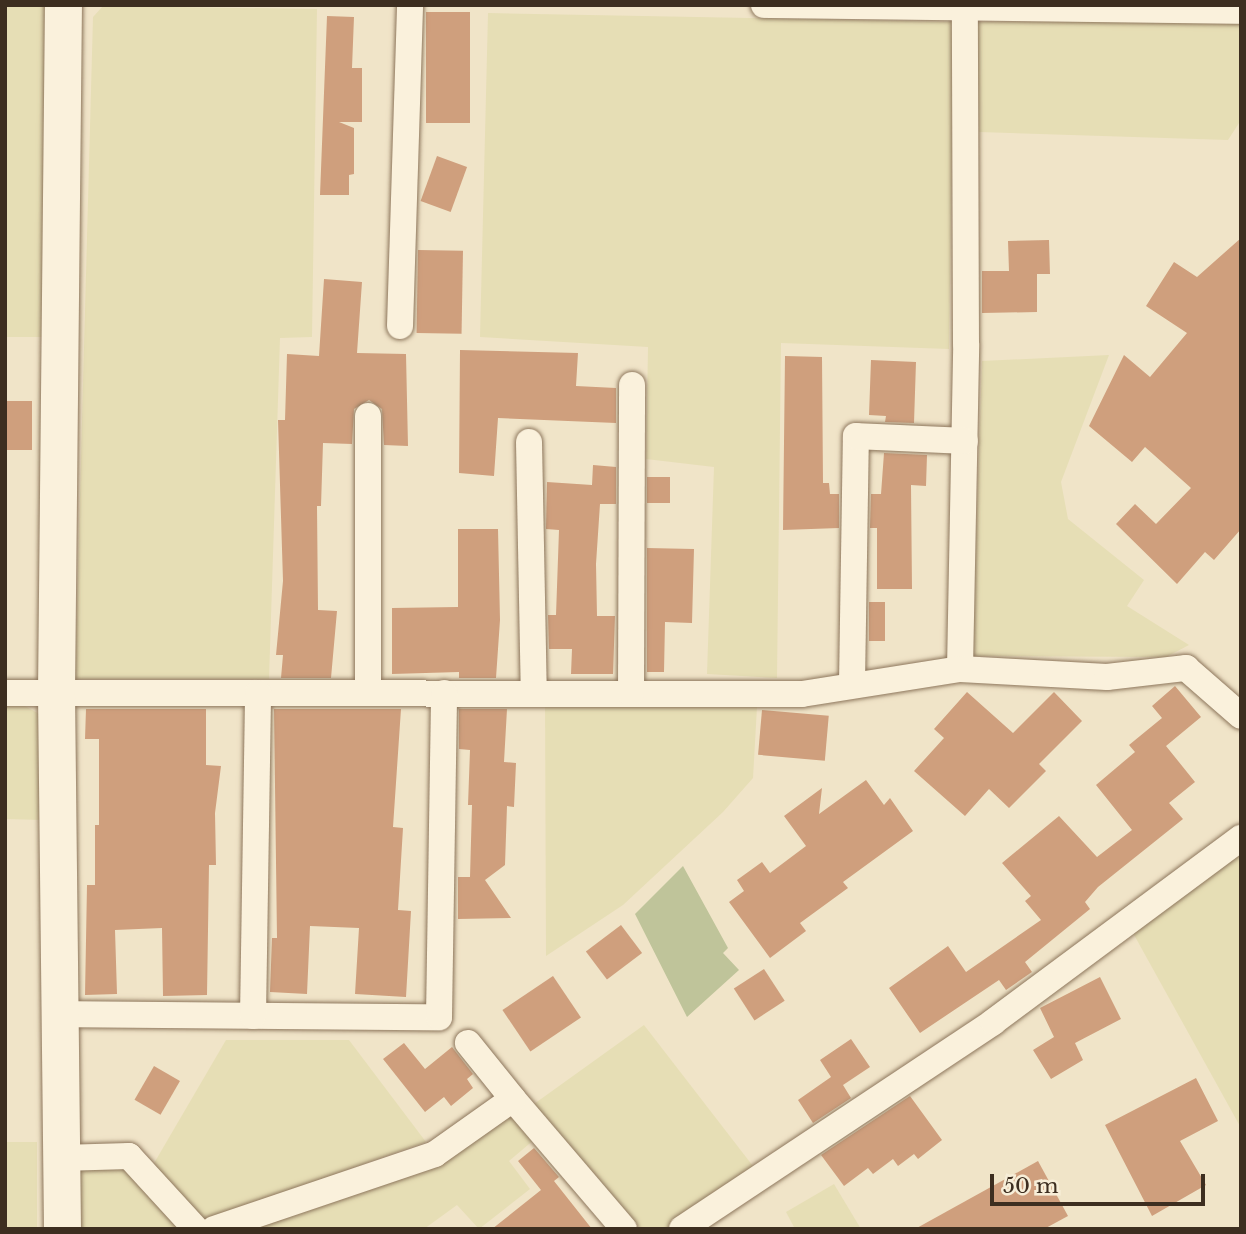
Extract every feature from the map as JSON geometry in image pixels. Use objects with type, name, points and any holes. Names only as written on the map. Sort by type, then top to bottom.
[{"type":"street","points":[[62,1229],[56,692],[63,5]]},
{"type":"street","points":[[400,326],[410,5]]},
{"type":"street","points":[[764,5],[1241,10]]},
{"type":"street","points":[[960,669],[965,441],[965,9]]},
{"type":"street","points":[[631,693],[632,384]]},
{"type":"street","points":[[368,416],[368,693]]},
{"type":"street","points":[[852,684],[856,436],[965,441]]},
{"type":"street","points":[[529,442],[534,693]]},
{"type":"street","points":[[5,692],[802,694],[960,669],[1107,677],[1186,668],[1241,716]]},
{"type":"street","points":[[253,1016],[258,693]]},
{"type":"street","points":[[60,1014],[439,1017],[444,693]]},
{"type":"street","points":[[682,1229],[993,1023],[1241,838]]},
{"type":"street","points":[[468,1043],[624,1229]]},
{"type":"street","points":[[214,1229],[435,1154],[513,1099]]},
{"type":"street","points":[[61,1158],[129,1156],[196,1229]]},
{"type":"shaded area","points":[[103,6],[317,9],[312,337],[280,338],[269,679],[75,679],[93,17]]},
{"type":"shaded area","points":[[5,7],[48,7],[48,337],[5,337]]},
{"type":"shaded area","points":[[488,13],[954,22],[949,349],[781,343],[777,678],[707,674],[714,467],[646,459],[648,347],[480,337]]},
{"type":"shaded area","points":[[1241,20],[1241,120],[1228,140],[979,132],[977,22]]},
{"type":"shaded area","points":[[1109,355],[1061,482],[1068,519],[1144,580],[1127,606],[1189,645],[1166,657],[972,656],[982,361]]},
{"type":"shaded area","points":[[545,704],[757,707],[753,778],[723,812],[623,905],[546,956]]},
{"type":"shaded area","points":[[5,705],[23,705],[43,716],[42,820],[5,819]]},
{"type":"shaded area","points":[[1241,853],[1241,1128],[1133,933]]},
{"type":"shaded area","points":[[644,1025],[756,1170],[665,1229],[641,1229],[534,1104]]},
{"type":"shaded area","points":[[226,1040],[349,1040],[426,1142],[200,1222],[153,1165]]},
{"type":"shaded area","points":[[512,1110],[535,1139],[509,1161],[530,1189],[479,1229],[457,1205],[424,1229],[255,1229]]},
{"type":"shaded area","points":[[5,1142],[37,1142],[37,1229],[5,1229]]},
{"type":"shaded area","points":[[75,1167],[124,1169],[179,1229],[75,1229]]},
{"type":"shaded area","points":[[834,1184],[861,1229],[795,1229],[786,1212]]},
{"type":"green space","points":[[683,866],[728,948],[723,953],[739,970],[687,1017],[635,914]]},
{"type":"building","points":[[426,12],[470,12],[470,123],[426,123]]},
{"type":"building","points":[[327,16],[354,17],[352,68],[362,68],[362,122],[339,122],[354,128],[354,174],[349,175],[349,195],[320,195]]},
{"type":"building","points":[[437,156],[467,167],[451,212],[421,201]]},
{"type":"building","points":[[1241,238],[1241,529],[1214,560],[1205,552],[1177,584],[1116,524],[1135,504],[1156,524],[1191,488],[1145,447],[1132,462],[1089,426],[1124,355],[1150,377],[1187,333],[1146,306],[1174,262],[1197,277]]},
{"type":"building","points":[[1049,240],[1050,274],[1037,274],[1037,312],[982,313],[982,271],[1009,271],[1008,241]]},
{"type":"building","points":[[418,250],[463,251],[462,334],[417,333]]},
{"type":"building","points":[[324,279],[362,282],[357,353],[406,354],[408,446],[384,445],[382,409],[369,400],[354,409],[352,444],[323,443],[321,506],[317,506],[318,610],[337,611],[331,678],[281,678],[283,655],[276,655],[283,581],[278,420],[285,420],[287,354],[319,356]]},
{"type":"building","points":[[460,350],[578,353],[576,386],[616,388],[616,423],[498,418],[494,476],[459,473]]},
{"type":"building","points":[[785,356],[822,357],[823,483],[829,483],[830,494],[839,494],[839,528],[783,530]]},
{"type":"building","points":[[871,360],[916,362],[914,423],[885,422],[886,416],[869,415]]},
{"type":"building","points":[[5,401],[32,401],[32,450],[5,450]]},
{"type":"building","points":[[884,453],[927,455],[926,486],[911,485],[912,589],[877,589],[877,528],[870,528],[871,494],[881,494]]},
{"type":"building","points":[[593,465],[616,467],[616,504],[600,504],[596,564],[597,616],[615,616],[613,674],[571,674],[572,649],[549,649],[548,615],[556,615],[559,530],[546,529],[547,482],[592,485]]},
{"type":"building","points":[[647,477],[670,477],[670,503],[647,503]]},
{"type":"building","points":[[458,529],[498,529],[500,620],[496,678],[459,678],[459,672],[392,674],[392,608],[458,607]]},
{"type":"building","points":[[647,548],[694,549],[692,623],[665,622],[664,672],[647,672]]},
{"type":"building","points":[[869,602],[885,602],[885,641],[869,641]]},
{"type":"building","points":[[1175,686],[1201,717],[1166,746],[1195,782],[1169,803],[1183,819],[1098,887],[1085,902],[1090,909],[1025,962],[1032,972],[1006,990],[999,980],[920,1033],[889,988],[948,946],[966,972],[1041,920],[1025,901],[1031,896],[1002,863],[1059,816],[1097,857],[1132,830],[1096,785],[1135,752],[1129,745],[1162,718],[1152,706]]},
{"type":"building","points":[[967,692],[1013,733],[1054,692],[1082,721],[1039,764],[1046,771],[1009,808],[989,789],[965,816],[914,771],[944,738],[934,729]]},
{"type":"building","points":[[86,709],[206,709],[206,765],[221,766],[215,813],[216,865],[209,865],[207,995],[163,996],[162,928],[115,930],[117,994],[85,995],[87,885],[95,885],[95,825],[99,825],[99,739],[85,739]]},
{"type":"building","points":[[274,709],[401,709],[393,827],[403,828],[398,910],[411,911],[406,997],[355,994],[359,928],[310,926],[307,994],[270,992],[272,938],[277,938]]},
{"type":"building","points":[[459,709],[507,709],[504,762],[516,763],[514,807],[507,806],[505,865],[485,880],[511,918],[458,919],[458,877],[470,877],[472,805],[468,805],[470,750],[459,749]]},
{"type":"building","points":[[762,710],[829,716],[825,761],[758,755]]},
{"type":"building","points":[[866,780],[884,805],[890,798],[913,831],[843,882],[848,888],[800,923],[806,931],[770,958],[729,902],[744,891],[737,880],[762,862],[770,873],[806,846],[784,816],[822,788],[819,814]]},
{"type":"building","points":[[621,925],[642,953],[607,979],[586,951]]},
{"type":"building","points":[[764,969],[785,1001],[755,1020],[734,989]]},
{"type":"building","points":[[553,976],[581,1017],[530,1052],[502,1010]]},
{"type":"building","points":[[1100,977],[1121,1019],[1075,1043],[1083,1060],[1051,1079],[1033,1050],[1054,1037],[1040,1008]]},
{"type":"building","points":[[851,1039],[870,1067],[843,1085],[851,1098],[813,1123],[798,1100],[831,1077],[820,1060]]},
{"type":"building","points":[[404,1043],[425,1069],[452,1047],[473,1074],[467,1079],[473,1088],[451,1106],[444,1097],[425,1112],[383,1059]]},
{"type":"building","points":[[154,1066],[180,1081],[160,1115],[134,1100]]},
{"type":"building","points":[[1196,1078],[1218,1121],[1180,1141],[1206,1185],[1152,1216],[1105,1125]]},
{"type":"building","points":[[910,1096],[942,1140],[918,1159],[914,1154],[898,1166],[893,1159],[873,1174],[868,1168],[844,1186],[821,1155]]},
{"type":"building","points":[[534,1148],[559,1177],[554,1181],[592,1229],[492,1229],[541,1190],[518,1161]]},
{"type":"building","points":[[1038,1161],[1068,1216],[1044,1229],[915,1229]]}]
